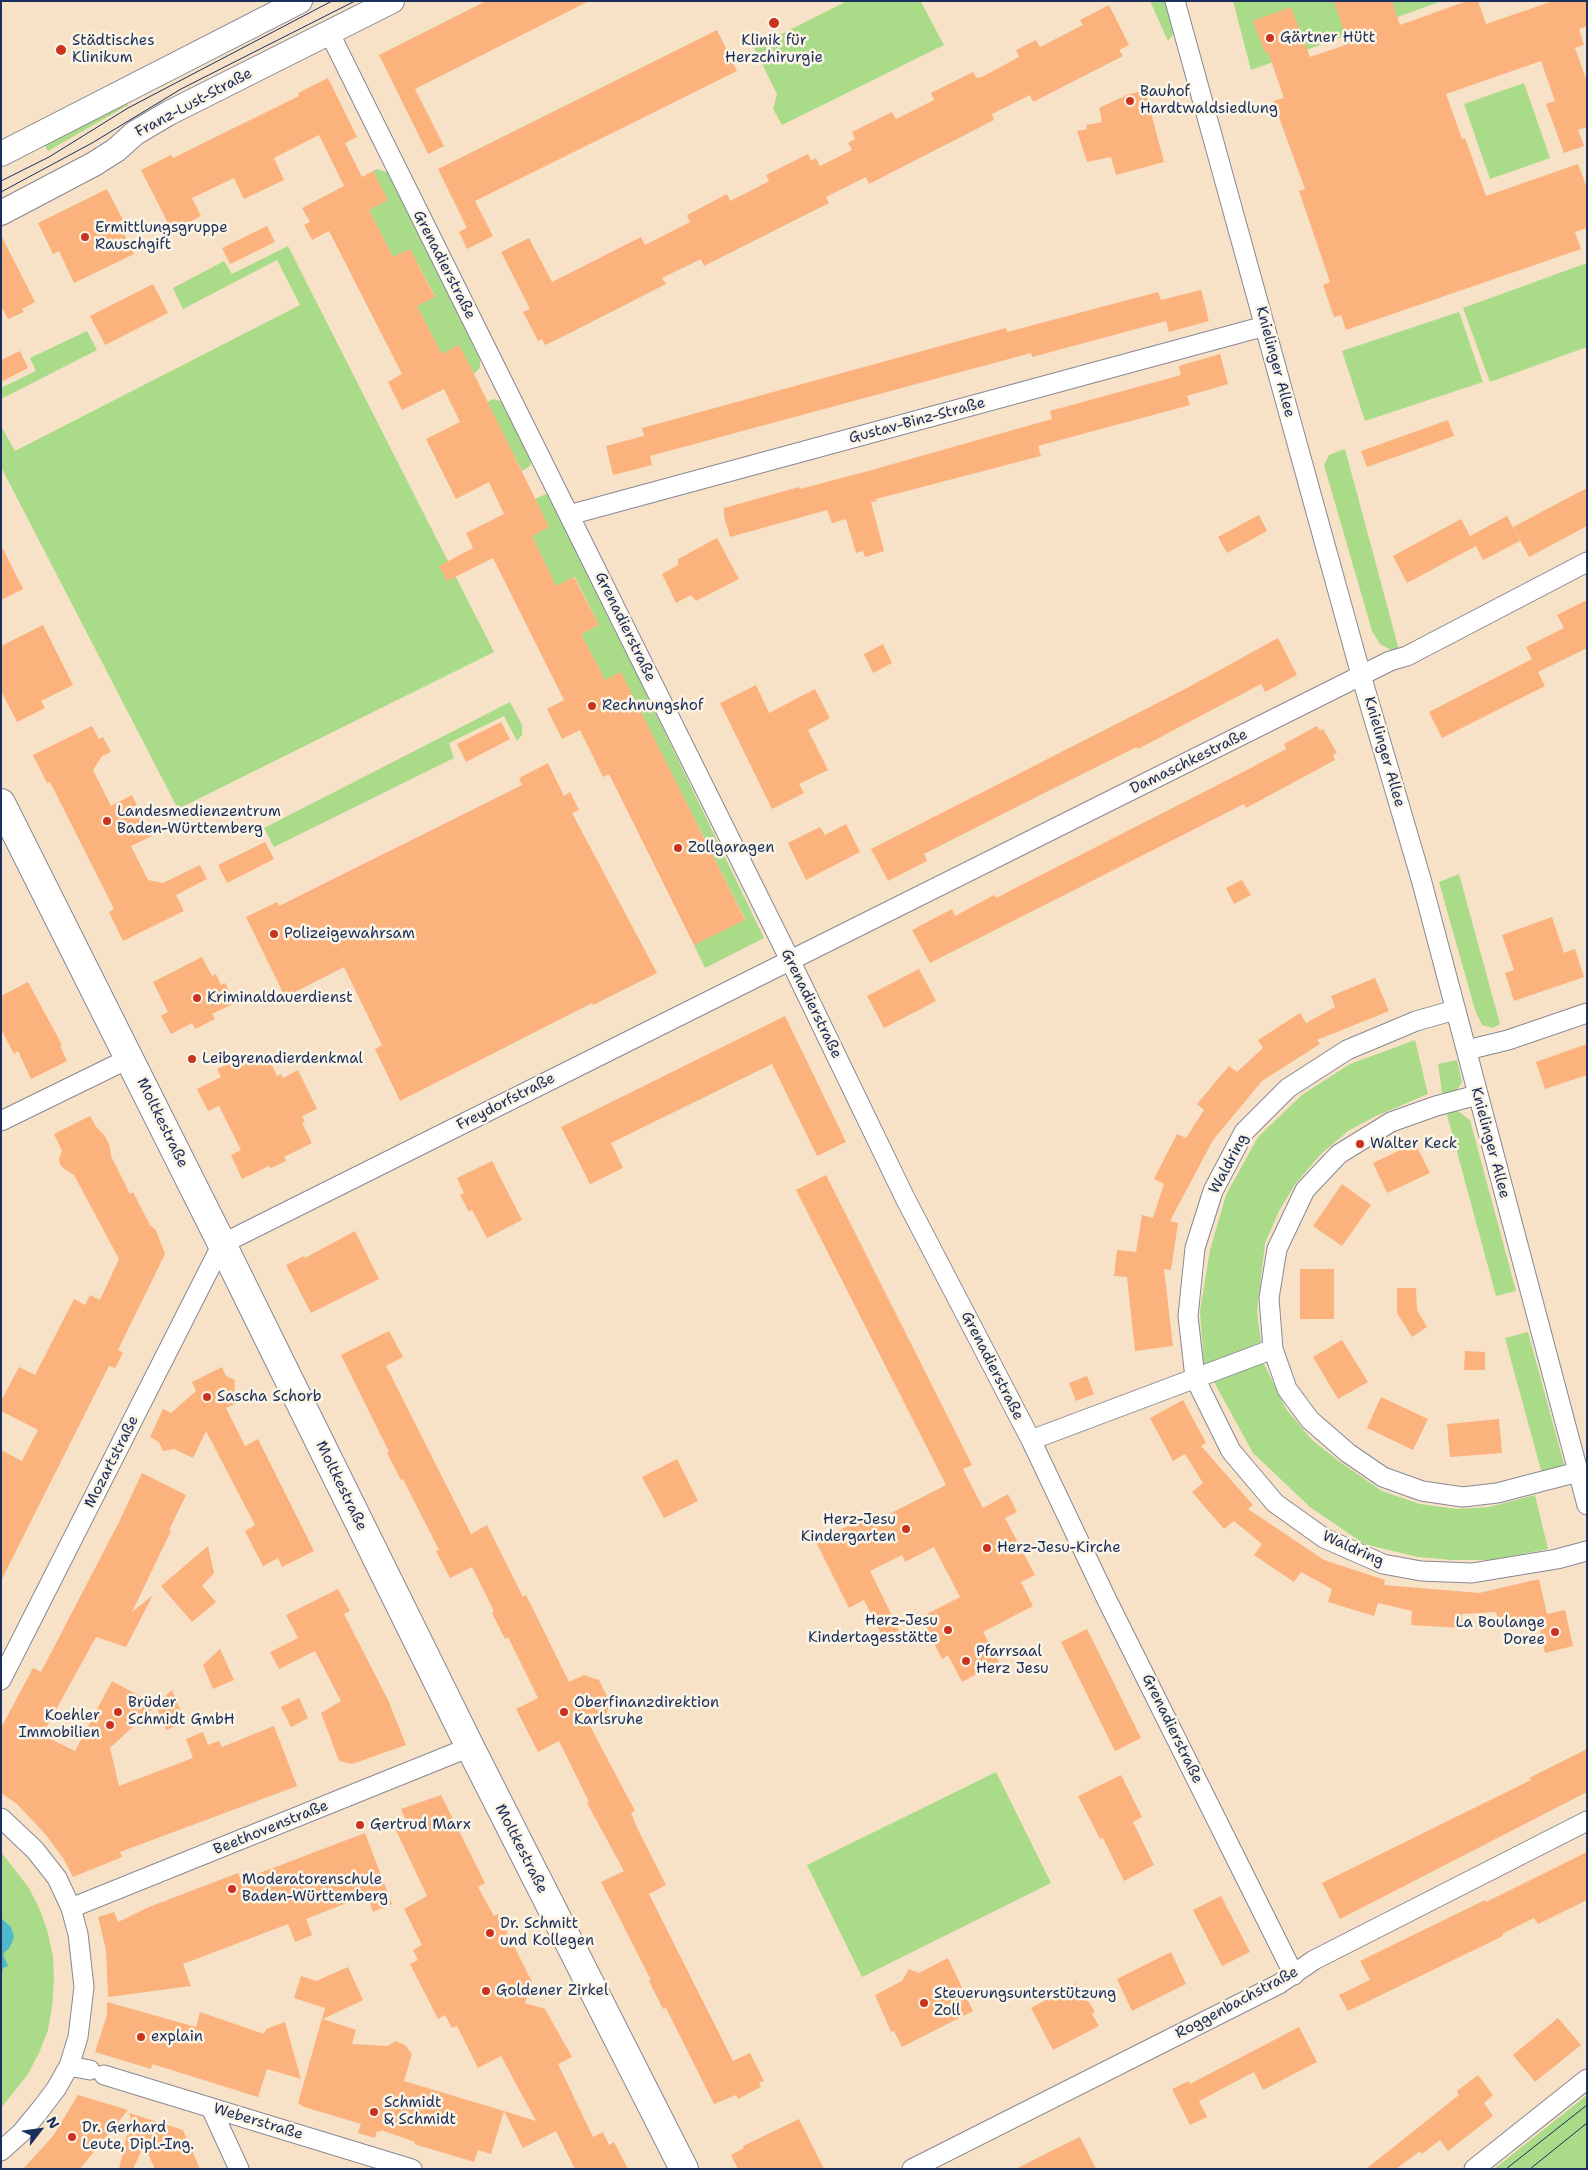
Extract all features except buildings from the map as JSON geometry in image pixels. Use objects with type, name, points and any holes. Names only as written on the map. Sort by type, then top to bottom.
[{"type":"main road","name":"Moltkestraße","points":[[1,803],[90,984],[130,1058],[470,1748],[684,2169]]},
{"type":"street","points":[[1,154],[300,1]]},
{"type":"street","name":"Franz-Lust-Straße","points":[[1,213],[94,164],[116,150],[135,132],[169,113],[392,1]]},
{"type":"street","name":"Knielinger Allee","points":[[1174,1],[1361,675],[1421,878],[1586,1500]]},
{"type":"street","name":"Grenadierstraße","points":[[329,32],[790,960],[905,1198],[1031,1440],[1106,1598],[1294,1975]]},
{"type":"street","name":"Gustav-Binz-Straße","points":[[569,515],[1265,326]]},
{"type":"street","name":"Damaschkestraße","points":[[790,960],[1361,675],[1390,661],[1406,656],[1587,562]]},
{"type":"street","name":"Freydorfstraße","points":[[222,1244],[790,960]]},
{"type":"street","name":"Waldring","points":[[1455,1010],[1416,1021],[1347,1050],[1288,1088],[1244,1132],[1213,1191],[1195,1248],[1188,1316],[1196,1378],[1230,1451],[1275,1503],[1324,1538],[1383,1564],[1421,1571],[1472,1573],[1557,1559],[1587,1551]]},
{"type":"street","points":[[1467,1050],[1508,1040],[1587,1014]]},
{"type":"street","points":[[1,1121],[130,1058]]},
{"type":"street","points":[[1478,1095],[1436,1106],[1391,1122],[1340,1154],[1305,1190],[1277,1249],[1269,1298],[1273,1348],[1287,1389],[1310,1420],[1348,1453],[1382,1477],[1422,1491],[1463,1497],[1496,1493],[1578,1472]]},
{"type":"street","name":"Mozartstraße","points":[[1,1680],[222,1244]]},
{"type":"street","points":[[1031,1440],[1273,1348]]},
{"type":"street","name":"Beethovenstraße","points":[[71,1908],[470,1748]]},
{"type":"street","points":[[1,1818],[36,1850],[52,1871],[71,1908],[78,1934],[84,1987],[78,2037],[69,2066],[56,2089],[34,2118],[1,2151]]},
{"type":"street","name":"Roggenbachstraße","points":[[912,2169],[1271,1989],[1314,1960],[1587,1822]]},
{"type":"street","name":"Weberstraße","points":[[69,2066],[412,2169]]},
{"type":"street","points":[[1474,2169],[1587,2079]]},
{"type":"street","points":[[211,2108],[239,2169]]},
{"type":"green space","points":[[847,1],[921,2],[944,45],[782,125],[773,109],[777,94],[754,48]]},
{"type":"green space","points":[[1150,1],[1166,1],[1175,32],[1168,41]]},
{"type":"green space","points":[[1233,1],[1442,1],[1251,70]]},
{"type":"green space","points":[[1524,83],[1550,158],[1490,179],[1464,104]]},
{"type":"green space","points":[[126,101],[128,105],[48,151],[44,144]]},
{"type":"green space","points":[[377,169],[387,172],[393,179],[458,312],[480,360],[480,368],[474,374],[459,345],[442,354],[417,306],[435,296],[410,249],[393,257],[369,210],[387,200],[373,171]]},
{"type":"green space","points":[[288,246],[494,652],[178,809],[1,467],[1,426],[15,451],[300,305],[277,260],[183,309],[173,288],[224,261],[232,274]]},
{"type":"green space","points":[[1587,263],[1587,347],[1490,382],[1463,308]]},
{"type":"green space","points":[[1459,312],[1483,382],[1365,421],[1342,351]]},
{"type":"green space","points":[[87,331],[97,350],[1,399],[1,388],[36,371],[30,358]]},
{"type":"green space","points":[[493,399],[503,402],[531,461],[530,466],[522,471],[487,402]]},
{"type":"green space","points":[[1345,449],[1399,650],[1395,652],[1380,644],[1372,631],[1324,465],[1329,455]]},
{"type":"green space","points":[[546,494],[551,496],[764,938],[705,968],[694,945],[745,919],[621,673],[605,680],[581,634],[599,625],[575,577],[556,586],[532,536],[549,527],[535,499]]},
{"type":"green space","points":[[510,702],[522,725],[522,735],[517,741],[504,716],[449,743],[454,758],[274,847],[264,828]]},
{"type":"green space","points":[[1459,874],[1500,1024],[1493,1028],[1482,1025],[1475,1010],[1439,882]]},
{"type":"green space","points":[[1415,1040],[1428,1094],[1376,1116],[1348,1131],[1321,1154],[1296,1183],[1279,1211],[1265,1243],[1257,1312],[1261,1342],[1204,1366],[1200,1311],[1210,1250],[1226,1195],[1258,1137],[1302,1095],[1350,1064]]},
{"type":"green space","points":[[1457,1060],[1462,1082],[1455,1094],[1443,1100],[1438,1064]]},
{"type":"green space","points":[[1455,1109],[1470,1120],[1516,1291],[1496,1296],[1446,1111]]},
{"type":"green space","points":[[1528,1332],[1565,1468],[1542,1474],[1505,1338]]},
{"type":"green space","points":[[1261,1358],[1286,1409],[1312,1440],[1382,1491],[1420,1504],[1457,1509],[1489,1507],[1535,1495],[1548,1549],[1491,1560],[1452,1560],[1418,1557],[1364,1544],[1310,1507],[1253,1453],[1214,1382]]},
{"type":"green space","points":[[996,1772],[1051,1883],[862,1977],[807,1865]]},
{"type":"green space","points":[[1,1852],[29,1888],[40,1910],[48,1933],[53,1957],[54,1982],[48,2030],[39,2053],[28,2074],[1,2108]]},
{"type":"green space","points":[[1587,2095],[1587,2169],[1494,2169]]},
{"type":"water","points":[[1,1918],[11,1927],[14,1937],[10,1947],[3,1954],[8,1966],[3,1968],[1,1979]]},
{"type":"tram line","points":[[1,181],[49,157],[128,108],[332,1]]},
{"type":"tram line","points":[[1,192],[92,143],[181,89],[355,1]]},
{"type":"tram line","points":[[1506,2169],[1587,2105]]},
{"type":"tram line","points":[[1530,2169],[1587,2123]]},
{"type":"place","name":"Klinik für Herzchirurgie","points":[[774,23]]},
{"type":"place","name":"Gärtner Hütt","points":[[1270,38]]},
{"type":"place","name":"Städtisches Klinikum","points":[[61,50]]},
{"type":"place","name":"Bauhof Hardtwaldsiedlung","points":[[1130,101]]},
{"type":"place","name":"Ermittlungsgruppe Rauschgift","points":[[85,237]]},
{"type":"place","name":"Rechnungshof","points":[[592,706]]},
{"type":"place","name":"Landesmedienzentrum Baden-Württemberg","points":[[107,821]]},
{"type":"place","name":"Zollgaragen","points":[[678,848]]},
{"type":"place","name":"Polizeigewahrsam","points":[[274,934]]},
{"type":"place","name":"Kriminaldauerdienst","points":[[197,998]]},
{"type":"place","name":"Leibgrenadierdenkmal","points":[[192,1059]]},
{"type":"place","name":"Walter Keck","points":[[1360,1144]]},
{"type":"place","name":"Sascha Schorb","points":[[207,1397]]},
{"type":"place","name":"Herz-Jesu Kindergarten","points":[[906,1529]]},
{"type":"place","name":"Herz-Jesu-Kirche","points":[[987,1548]]},
{"type":"place","name":"Herz-Jesu Kindertagesstätte","points":[[948,1630]]},
{"type":"place","name":"La Boulange Doree","points":[[1555,1632]]},
{"type":"place","name":"Pfarrsaal Herz Jesu","points":[[966,1661]]},
{"type":"place","name":"Brüder Schmidt GmbH","points":[[118,1712]]},
{"type":"place","name":"Oberfinanzdirektion Karlsruhe","points":[[564,1712]]},
{"type":"place","name":"Koehler Immobilien","points":[[110,1725]]},
{"type":"place","name":"Gertrud Marx","points":[[360,1825]]},
{"type":"place","name":"Moderatorenschule Baden-Württemberg","points":[[232,1889]]},
{"type":"place","name":"Dr. Schmitt und Kollegen","points":[[490,1933]]},
{"type":"place","name":"Goldener Zirkel","points":[[486,1991]]},
{"type":"place","name":"Steuerungsunterstützung Zoll","points":[[924,2003]]},
{"type":"place","name":"explain","points":[[141,2037]]},
{"type":"place","name":"Schmidt & Schmidt","points":[[374,2112]]},
{"type":"place","name":"Dr. Gerhard Leute, Dipl.-Ing.","points":[[72,2137]]}]
